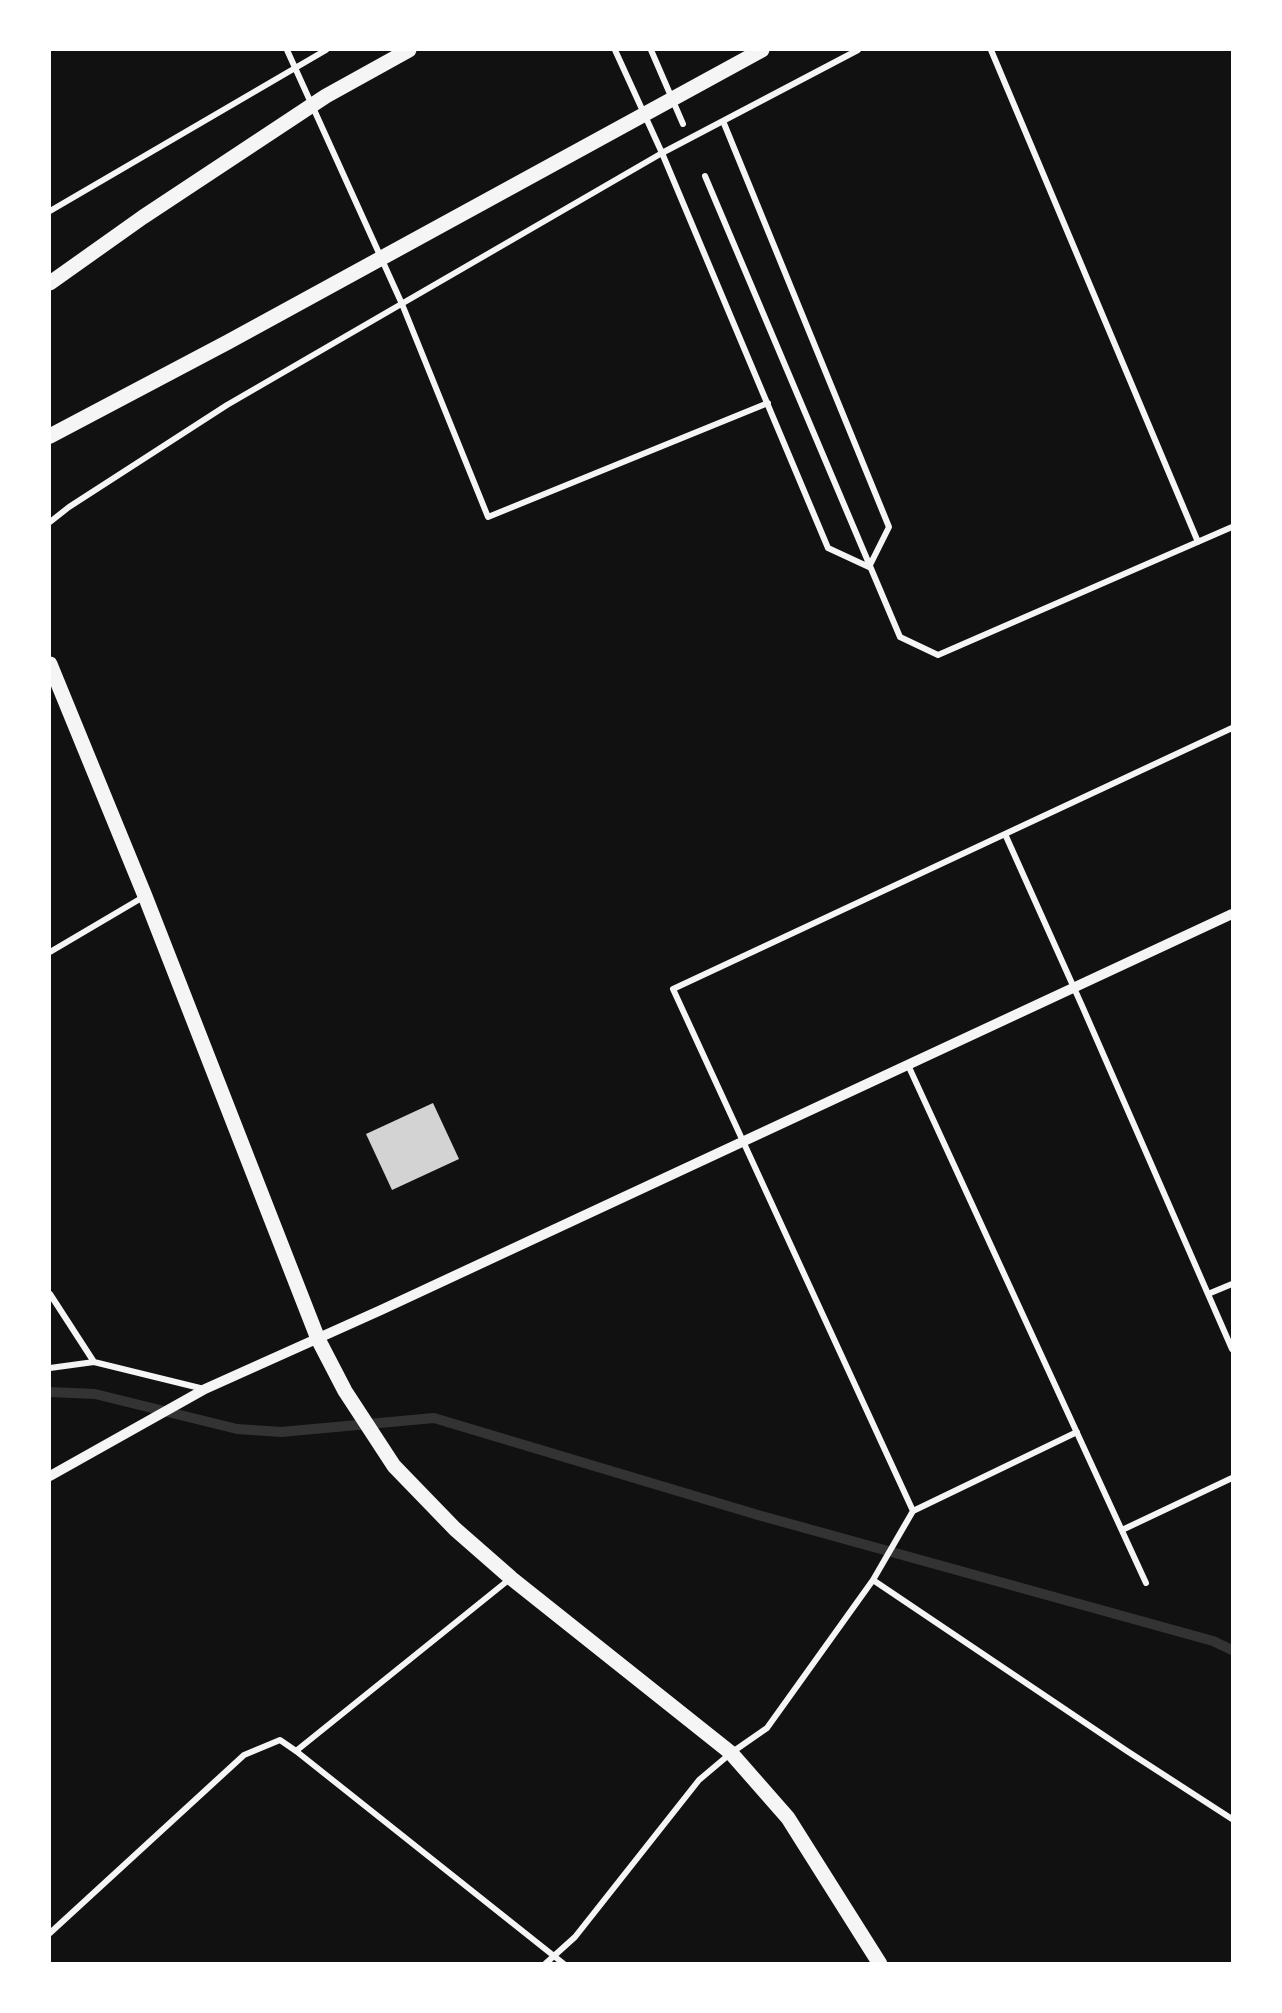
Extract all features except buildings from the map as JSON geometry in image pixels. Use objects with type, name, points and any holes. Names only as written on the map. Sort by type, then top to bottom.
[{"type":"main road","points":[[50,283],[144,217],[326,96],[409,50]]},
{"type":"main road","points":[[50,436],[762,50]]},
{"type":"main road","points":[[50,664],[145,896],[318,1339],[345,1391],[394,1466],[455,1529],[511,1578],[731,1753],[788,1818],[880,1964]]},
{"type":"street","points":[[286,50],[402,304],[488,518],[768,404]]},
{"type":"street","points":[[50,211],[326,50]]},
{"type":"street","points":[[615,50],[662,153],[828,548],[869,567]]},
{"type":"street","points":[[651,50],[683,124]]},
{"type":"street","points":[[50,522],[69,507],[227,405],[662,153],[858,50]]},
{"type":"street","points":[[991,50],[1198,542]]},
{"type":"street","points":[[723,121],[889,526],[869,567]]},
{"type":"street","points":[[705,176],[900,637],[938,655],[1233,527]]},
{"type":"street","points":[[913,1511],[673,989],[1233,728]]},
{"type":"street","points":[[1005,834],[1233,1349]]},
{"type":"street","points":[[50,952],[145,896]]},
{"type":"street","points":[[50,1476],[205,1389],[318,1339],[1233,914]]},
{"type":"street","points":[[909,1065],[1146,1583]]},
{"type":"street","points":[[1208,1294],[1233,1284]]},
{"type":"street","points":[[50,1293],[94,1362]]},
{"type":"street","points":[[50,1368],[94,1362],[205,1389]]},
{"type":"street","points":[[545,1964],[575,1937],[699,1780],[731,1753],[767,1728],[873,1580],[913,1511],[1077,1432]]},
{"type":"street","points":[[1122,1530],[1233,1478]]},
{"type":"street","points":[[296,1751],[511,1578]]},
{"type":"street","points":[[873,1580],[1127,1751],[1233,1819]]},
{"type":"street","points":[[50,1933],[244,1755],[280,1740],[564,1964]]},
{"type":"waterway","points":[[50,1392],[95,1394],[237,1429],[281,1432],[434,1418],[758,1515],[1213,1641],[1232,1650]]}]
